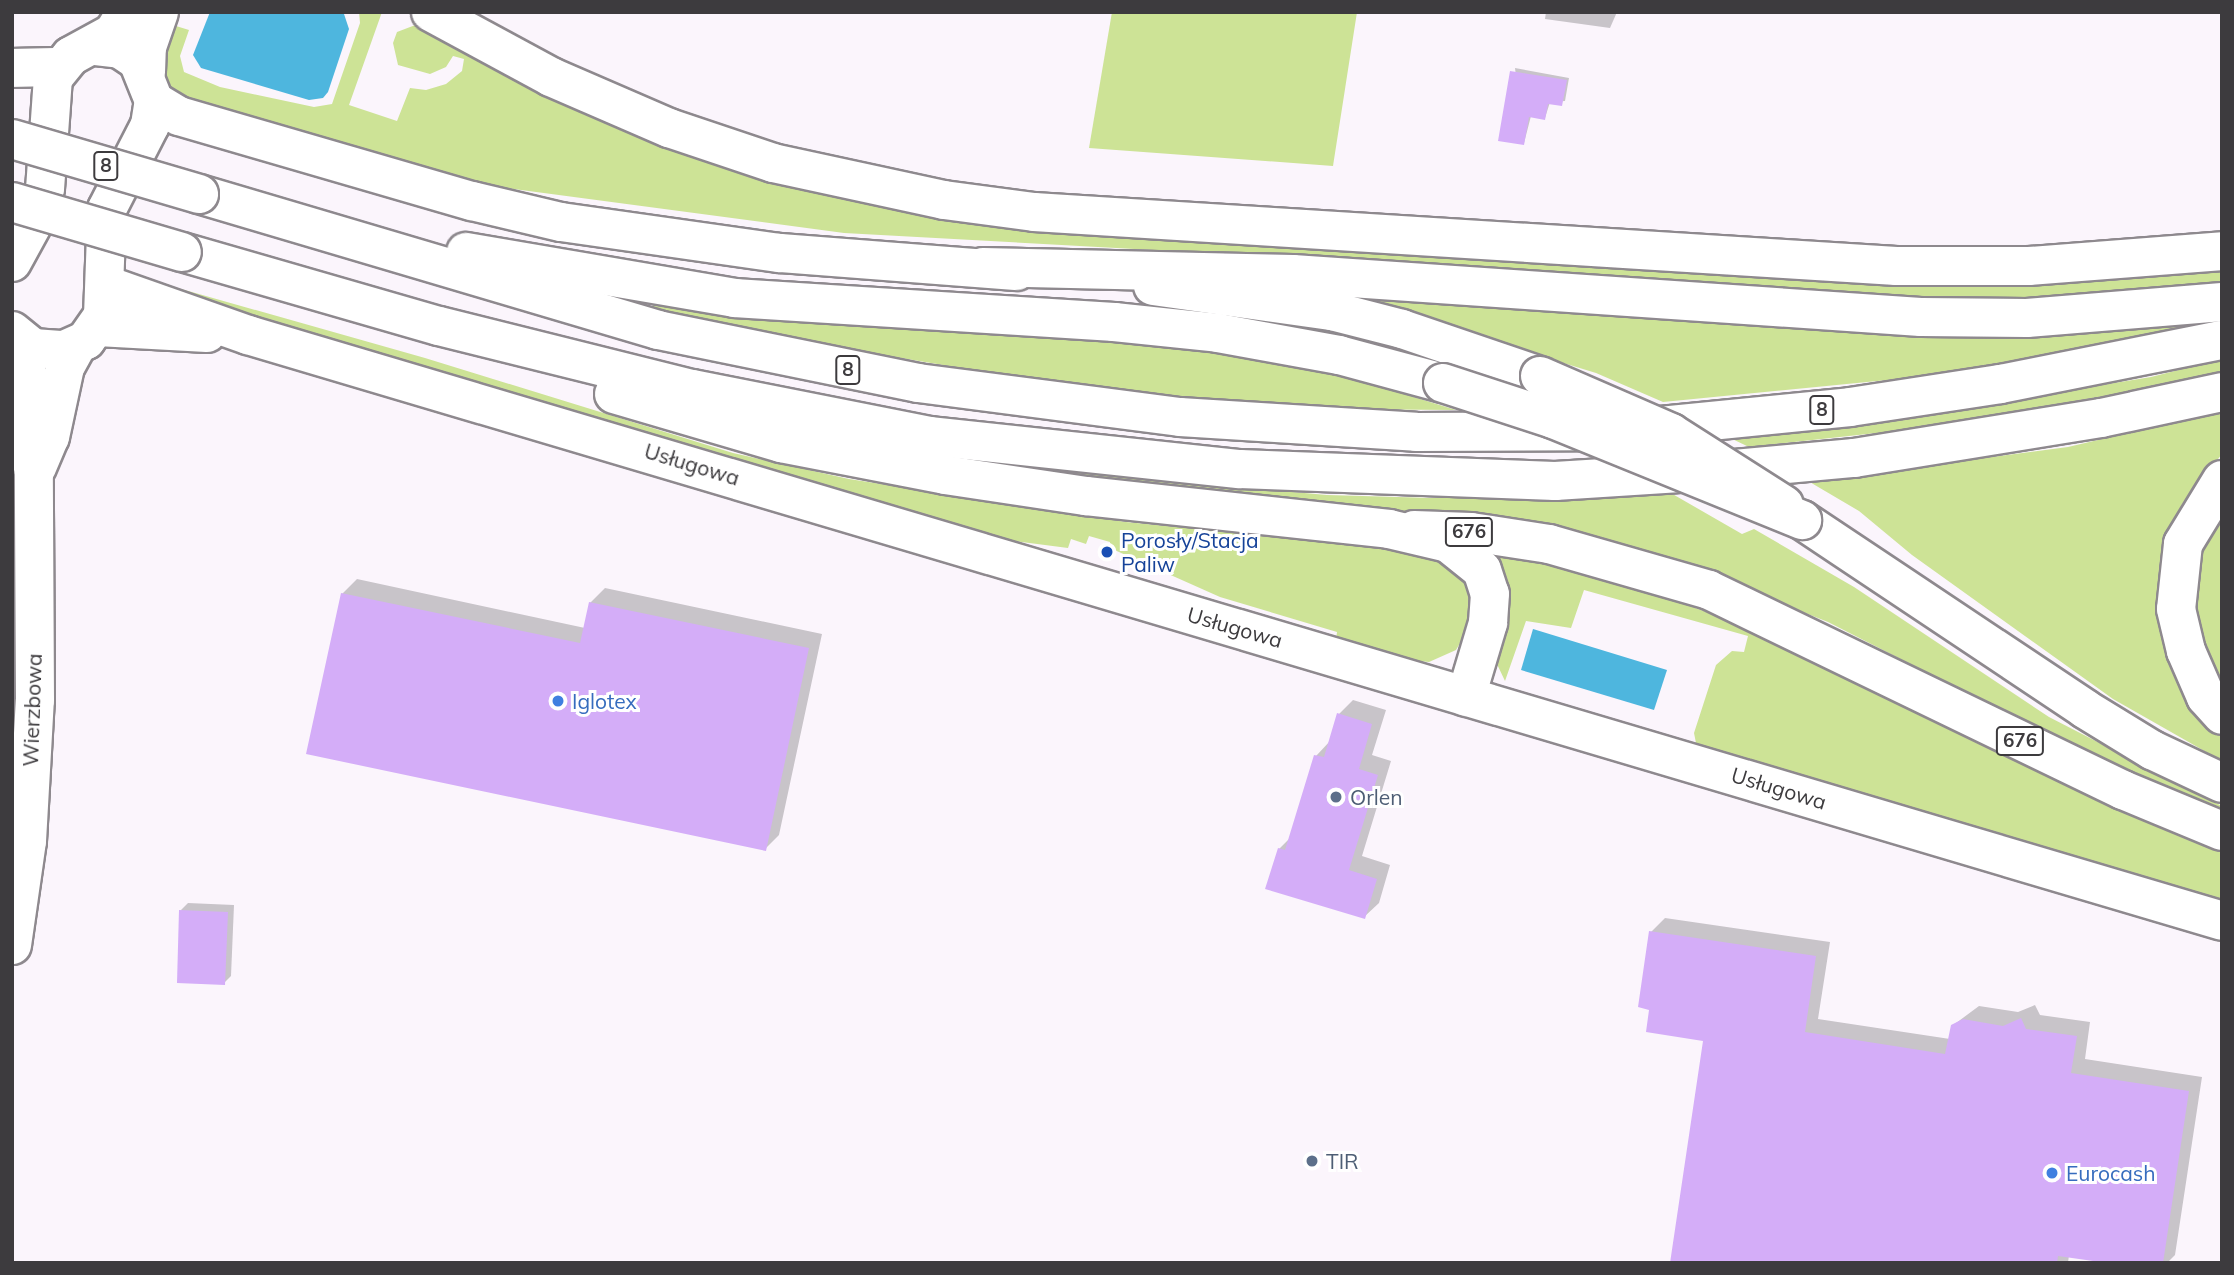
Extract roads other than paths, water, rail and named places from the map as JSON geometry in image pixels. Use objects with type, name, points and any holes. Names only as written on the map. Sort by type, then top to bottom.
[{"type":"main road","points":[[12,68],[58,67],[96,46],[113,33],[126,12]]},
{"type":"main road","name":"Wierzbowa","points":[[34,473],[50,437],[65,367],[87,337],[106,285],[103,244],[107,209],[150,125],[147,47],[159,12]]},
{"type":"main road","points":[[431,12],[551,77],[669,128],[773,163],[944,200],[1034,212],[1896,266],[2029,266],[2222,251]]},
{"type":"main road","points":[[96,46],[128,53],[150,87],[204,124],[472,201],[561,222],[780,253],[983,267],[1202,291],[1332,311],[1402,329],[1540,376],[1671,433],[1761,487],[1801,520],[2085,709],[2152,750],[2222,783]]},
{"type":"main road","points":[[15,253],[45,189],[49,90],[58,67]]},
{"type":"main road","name":"8","points":[[12,139],[658,330],[799,361],[1061,404],[1416,432],[1639,429],[1837,408],[2117,363],[2222,340]]},
{"type":"main road","name":"8","points":[[12,201],[439,326],[692,389],[929,436],[1095,457],[1418,479],[1555,481],[1854,458],[2101,418],[2222,392]]},
{"type":"main road","points":[[295,221],[734,298],[1114,322],[1218,333],[1339,355],[1443,383],[1553,419],[1801,520]]},
{"type":"main road","points":[[983,267],[1293,274],[1921,317],[2027,318],[2222,302]]},
{"type":"main road","points":[[106,285],[248,335]]},
{"type":"main road","points":[[439,326],[594,387],[780,443],[1011,486],[1389,529],[1448,543],[1466,553],[1482,570],[1490,594],[1488,623],[1466,697]]},
{"type":"main road","points":[[16,336],[50,351],[87,337],[248,335]]},
{"type":"main road","name":"Usługowa","points":[[248,335],[2222,921]]},
{"type":"main road","name":"Wierzbowa","points":[[12,945],[27,841],[35,700],[34,473],[26,431],[26,359],[16,336]]},
{"type":"main road","points":[[2222,480],[2183,544],[2176,609],[2196,674],[2206,697],[2222,715]]},
{"type":"main road","name":"676","points":[[1389,529],[1471,533],[1549,544],[1709,590],[2123,790],[2222,831]]},
{"type":"water","points":[[210,12],[344,14],[349,29],[328,92],[323,98],[309,100],[201,68],[193,55]]},
{"type":"water","points":[[1533,629],[1667,670],[1654,710],[1521,670]]},
{"type":"place","name":"Porosły/Stacja Paliw","points":[[1107,552]]},
{"type":"place","name":"Iglotex","points":[[558,701]]},
{"type":"place","name":"Orlen","points":[[1336,797]]},
{"type":"place","name":"TIR","points":[[1312,1161]]},
{"type":"place","name":"Eurocash","points":[[2052,1173]]}]
